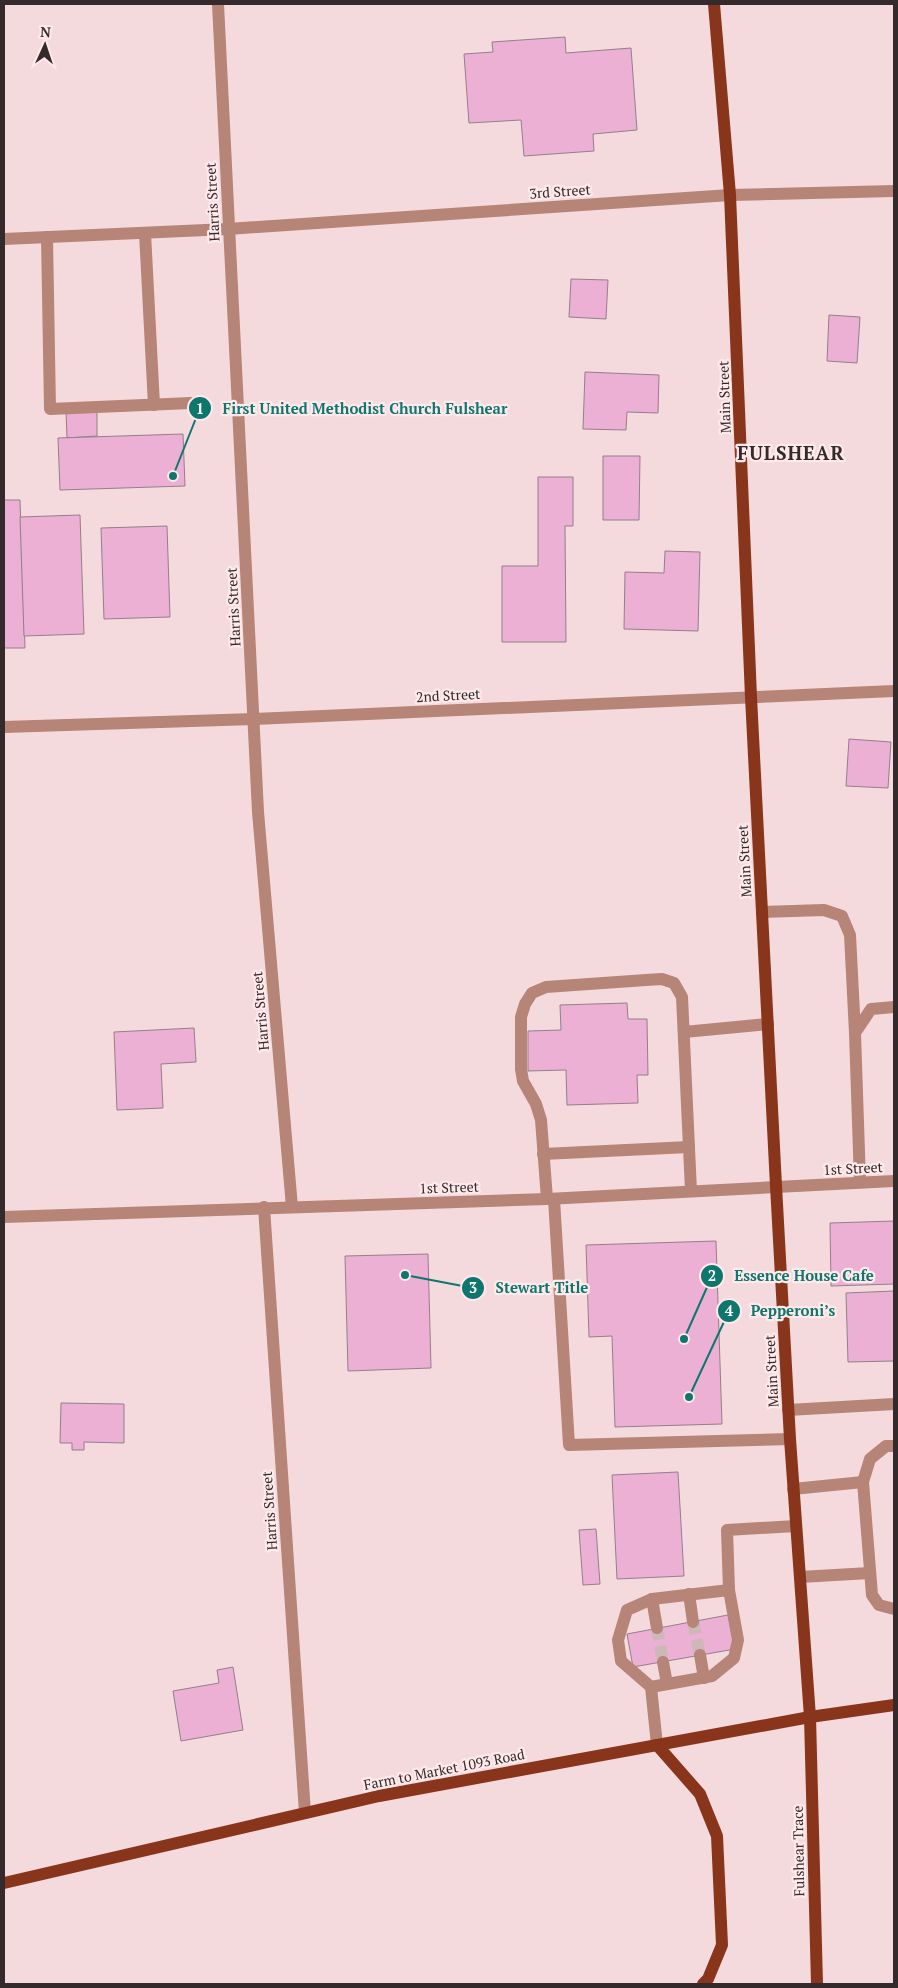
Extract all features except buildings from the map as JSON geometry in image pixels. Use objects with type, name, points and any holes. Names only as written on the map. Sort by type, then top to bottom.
[{"type":"main road","name":"Main Street","points":[[714,4],[730,195],[751,697],[776,1186],[793,1489],[810,1717]]},
{"type":"main road","name":"Farm to Market 1093 Road","points":[[4,1883],[388,1794],[810,1717],[894,1705]]},
{"type":"main road","name":"Fulshear Trace","points":[[810,1717],[817,1984]]},
{"type":"main road","points":[[657,1745],[700,1794],[717,1836],[722,1945],[708,1979],[703,1984]]},
{"type":"street","name":"Harris Street","points":[[218,4],[258,812],[292,1207]]},
{"type":"street","name":"3rd Street","points":[[4,239],[228,229],[730,195],[894,190]]},
{"type":"street","points":[[145,233],[154,405]]},
{"type":"street","points":[[47,237],[50,409],[191,403]]},
{"type":"street","name":"2nd Street","points":[[4,726],[254,719],[894,691]]},
{"type":"street","points":[[762,912],[824,910],[842,916],[850,935],[860,1182]]},
{"type":"street","points":[[691,1191],[682,997],[674,984],[662,979],[546,987],[532,993],[525,1004],[521,1017],[521,1069],[523,1081],[536,1104],[541,1120],[543,1154],[551,1199],[569,1445],[790,1439]]},
{"type":"street","points":[[855,1033],[871,1009],[894,1007]]},
{"type":"street","points":[[684,1032],[768,1024]]},
{"type":"street","points":[[543,1154],[689,1147]]},
{"type":"street","name":"1st Street","points":[[4,1217],[551,1199],[894,1181]]},
{"type":"street","name":"Harris Street","points":[[264,1207],[304,1812]]},
{"type":"street","points":[[788,1410],[894,1404]]},
{"type":"street","points":[[894,1446],[886,1446],[870,1459],[863,1482],[872,1595],[879,1605],[894,1609]]},
{"type":"street","points":[[793,1489],[863,1482]]},
{"type":"street","points":[[650,1687],[712,1676],[734,1658],[738,1640],[729,1590],[727,1530],[796,1526]]},
{"type":"street","points":[[800,1577],[870,1573]]},
{"type":"street","points":[[657,1745],[650,1687],[621,1661],[618,1640],[627,1610],[652,1599],[729,1590]]},
{"type":"street","points":[[689,1594],[693,1622]]},
{"type":"street","points":[[652,1599],[657,1628]]},
{"type":"street","points":[[700,1655],[704,1678]]},
{"type":"street","points":[[663,1662],[667,1684]]},
{"type":"tunnel","points":[[693,1622],[700,1655]]},
{"type":"tunnel","points":[[657,1628],[663,1662]]},
{"type":"place","name":"First United Methodist Church Fulshear","points":[[173,476]]},
{"type":"place","name":"Stewart Title","points":[[405,1275]]},
{"type":"place","name":"Essence House Cafe","points":[[684,1339]]},
{"type":"place","name":"Pepperoni’s","points":[[689,1397]]},
{"type":"district","name":"FULSHEAR","points":[[791,452]]}]
